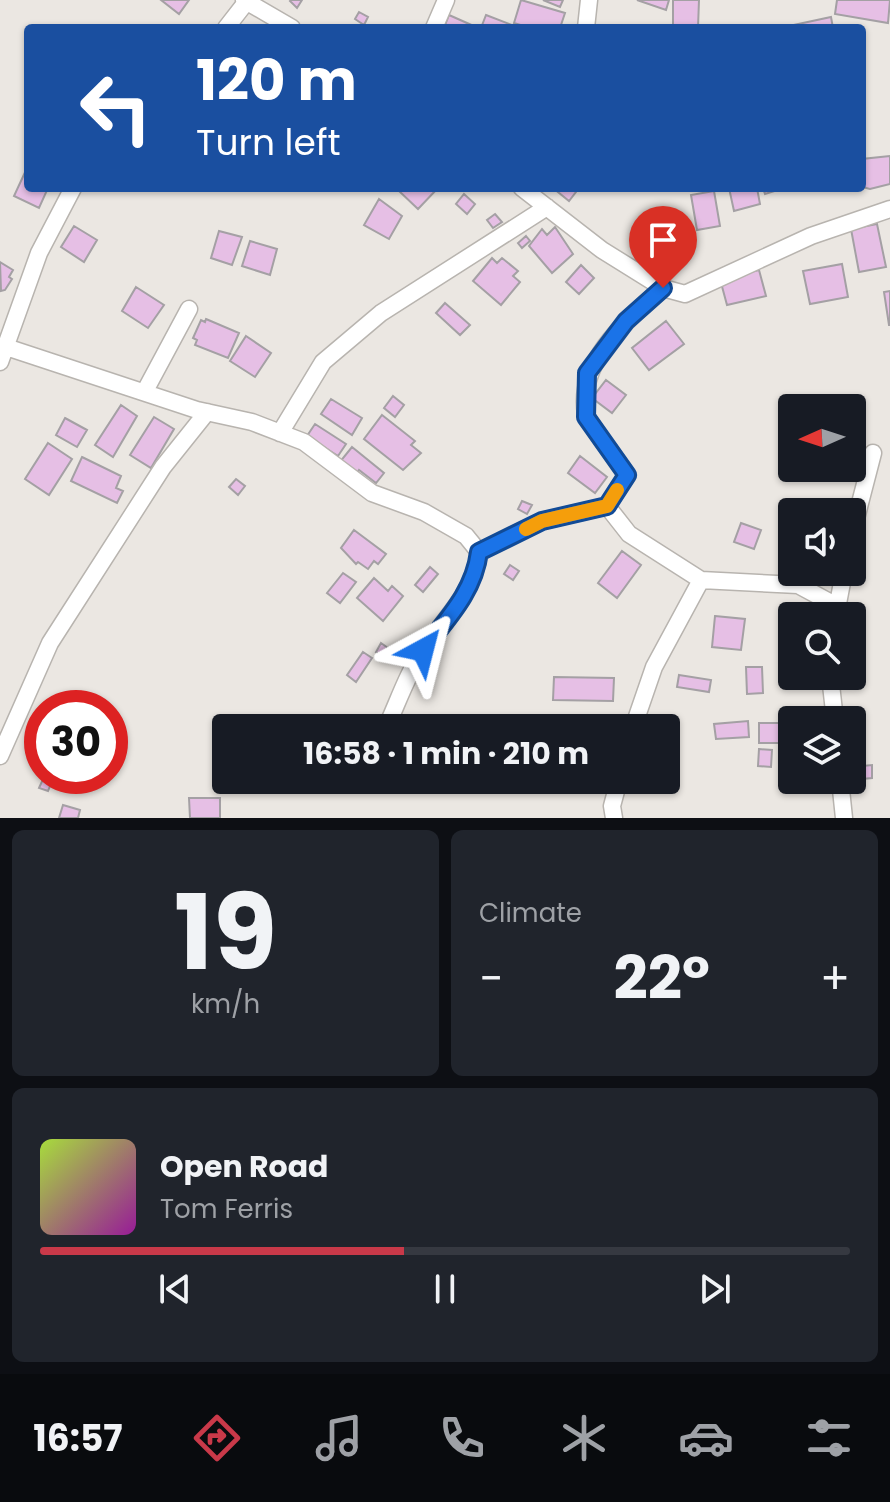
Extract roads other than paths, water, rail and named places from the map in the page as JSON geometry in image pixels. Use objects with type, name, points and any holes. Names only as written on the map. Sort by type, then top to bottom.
[{"type":"street","points":[[436,24],[446,0]]},
{"type":"street","points":[[586,24],[589,0]]},
{"type":"street","points":[[229,24],[245,1],[285,24]]},
{"type":"street","points":[[71,192],[39,253],[3,354],[252,422],[304,442],[372,493],[424,512],[466,536],[479,552],[476,575],[465,596],[423,650],[393,714]]},
{"type":"street","points":[[529,192],[602,250],[663,288],[685,294],[811,236],[890,209]]},
{"type":"street","points":[[280,433],[323,362],[334,352],[381,313],[547,207]]},
{"type":"street","points":[[479,552],[542,521],[607,506],[627,475],[586,417],[587,373],[626,321],[663,288]]},
{"type":"street","points":[[145,391],[189,309]]},
{"type":"street","points":[[0,756],[50,643],[163,467],[207,412]]},
{"type":"street","points":[[861,498],[873,453]]},
{"type":"street","points":[[607,506],[629,534],[701,580],[798,585],[823,602]]},
{"type":"street","points":[[638,714],[654,667],[701,580]]},
{"type":"street","points":[[614,818],[612,806],[615,794]]},
{"type":"street","points":[[841,794],[844,818]]}]
